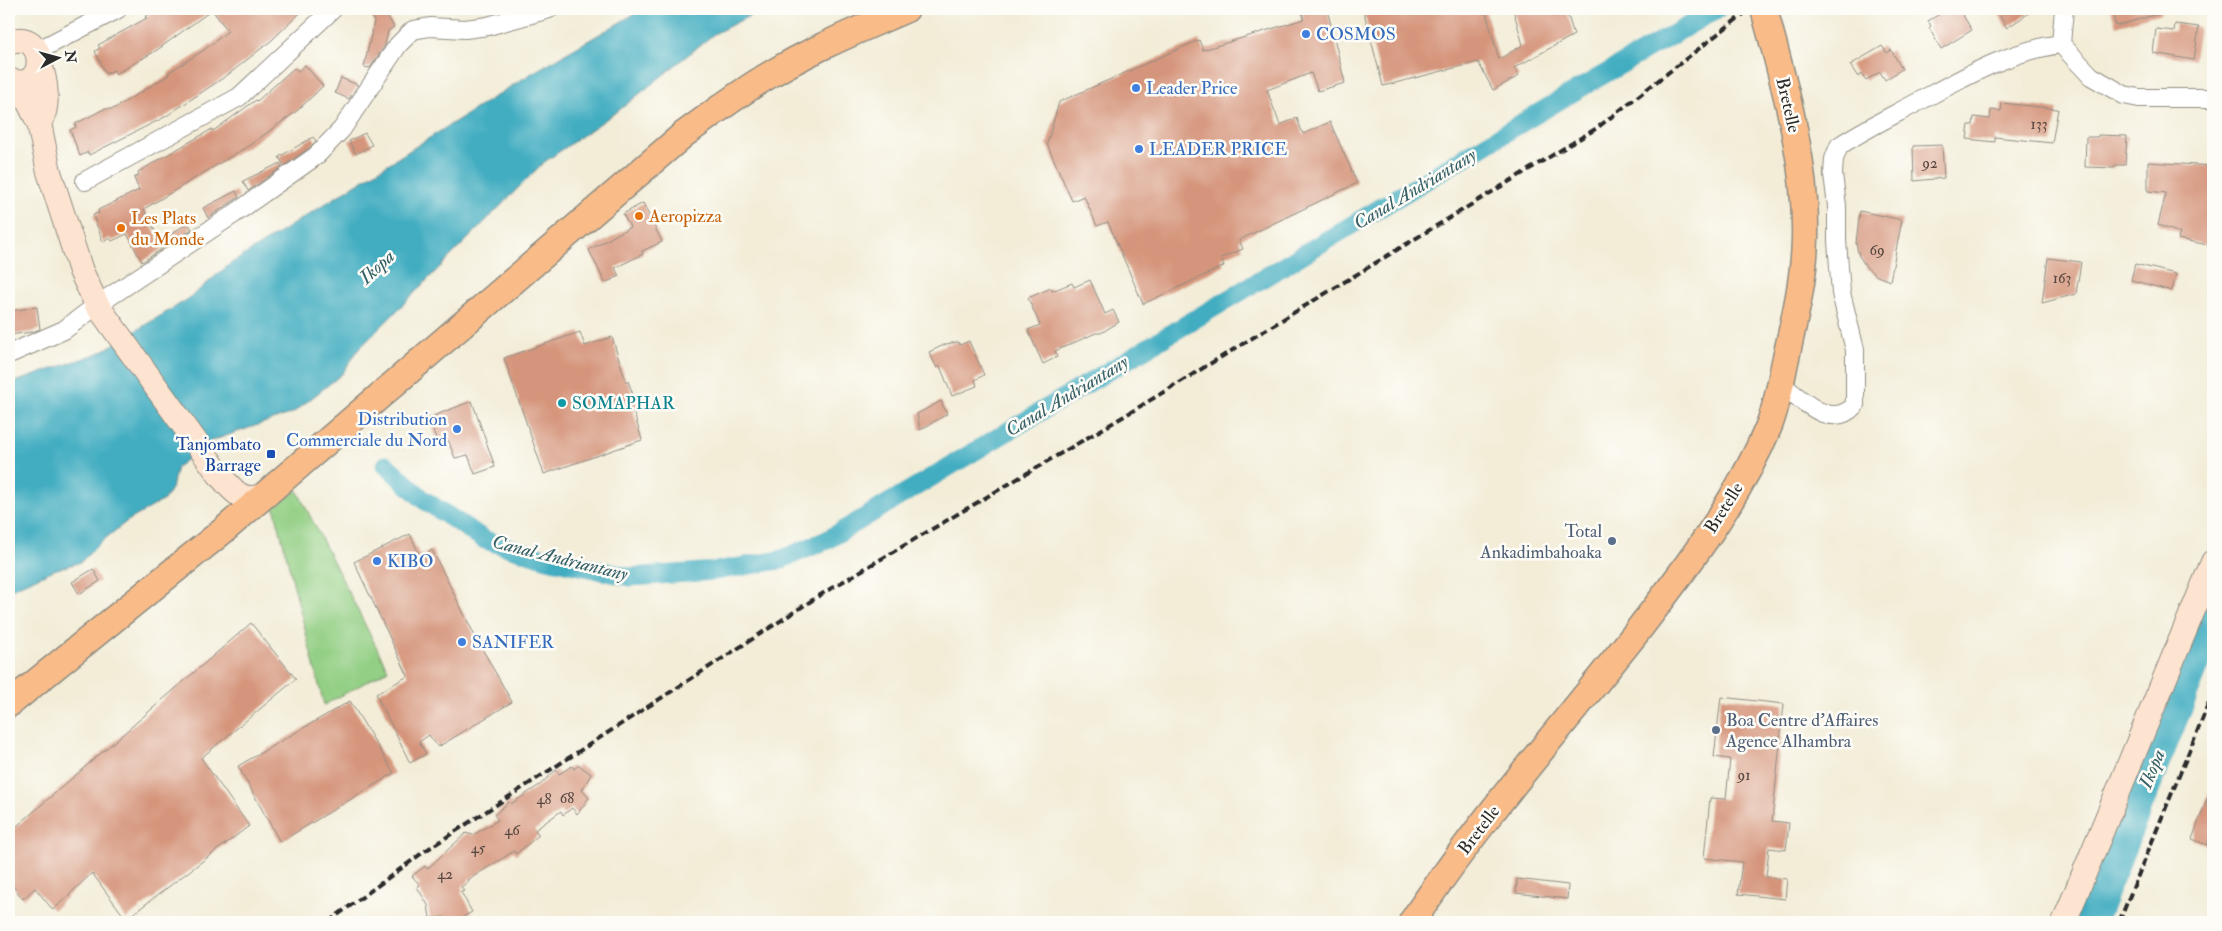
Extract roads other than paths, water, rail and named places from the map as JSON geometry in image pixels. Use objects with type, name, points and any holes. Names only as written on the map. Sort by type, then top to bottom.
[{"type":"main road","points":[[9,704],[224,530],[251,497],[320,431],[617,172],[725,89],[802,45],[877,9]]},
{"type":"main road","points":[[9,683],[251,497],[683,135],[730,100],[806,55],[906,9]]},
{"type":"main road","name":"Bretelle","points":[[1412,922],[1501,801],[1636,633],[1703,542],[1752,462],[1769,427],[1782,385],[1801,285],[1805,239],[1804,201],[1791,110],[1764,9]]},
{"type":"street","points":[[11,81],[21,82],[32,77],[38,57],[118,9]]},
{"type":"street","points":[[85,181],[239,97],[333,9]]},
{"type":"street","points":[[9,354],[102,313],[226,219],[316,156],[342,130],[398,45],[413,30],[430,27],[464,29],[488,26],[549,9]]},
{"type":"street","points":[[2064,9],[2061,44],[2091,76],[2124,95],[2139,98],[2213,98]]},
{"type":"street","points":[[9,42],[22,40],[30,44],[38,57],[45,77],[42,117],[39,123]]},
{"type":"street","points":[[1782,385],[1825,416],[1839,416],[1848,413],[1855,405],[1856,350],[1841,293],[1837,241],[1837,206],[1833,174],[1834,159],[1838,146],[1958,80],[2011,55],[2038,47],[2061,44]]},
{"type":"street","points":[[11,81],[26,97],[39,123],[48,172],[81,271],[102,313],[219,474],[251,497]]},
{"type":"street","points":[[2064,922],[2213,562]]},
{"type":"water","points":[[643,9],[763,9],[714,34],[622,108],[543,163],[358,350],[342,374],[293,413],[211,441],[177,467],[172,487],[164,500],[126,522],[101,542],[81,562],[54,570],[9,590],[9,384],[99,353],[188,299],[230,264],[532,73]]},
{"type":"waterway","name":"Canal Andriantany","points":[[386,465],[424,500],[485,540],[547,559],[630,577],[715,571],[780,560],[827,540],[1565,97],[1717,9]]},
{"type":"waterway","name":"Ikopa","points":[[2090,922],[2213,616]]},
{"type":"railway","points":[[328,922],[425,851],[825,592],[1121,418],[1597,128],[1750,9]]},
{"type":"railway","points":[[2119,922],[2213,693]]},
{"type":"place","name":"COSMOS","points":[[1306,34]]},
{"type":"place","name":"Leader Price","points":[[1136,88]]},
{"type":"place","name":"LEADER PRICE","points":[[1139,149]]},
{"type":"place","name":"Aeropizza","points":[[639,216]]},
{"type":"place","name":"Les Plats du Monde","points":[[121,228]]},
{"type":"place","name":"SOMAPHAR","points":[[562,403]]},
{"type":"place","name":"Distribution Commerciale du Nord","points":[[457,429]]},
{"type":"place","name":"Tanjombato Barrage","points":[[271,454]]},
{"type":"place","name":"Total Ankadimbahoaka","points":[[1612,541]]},
{"type":"place","name":"KIBO","points":[[377,561]]},
{"type":"place","name":"SANIFER","points":[[462,642]]},
{"type":"place","name":"Boa Centre d'Affaires Agence Alhambra","points":[[1716,730]]}]
